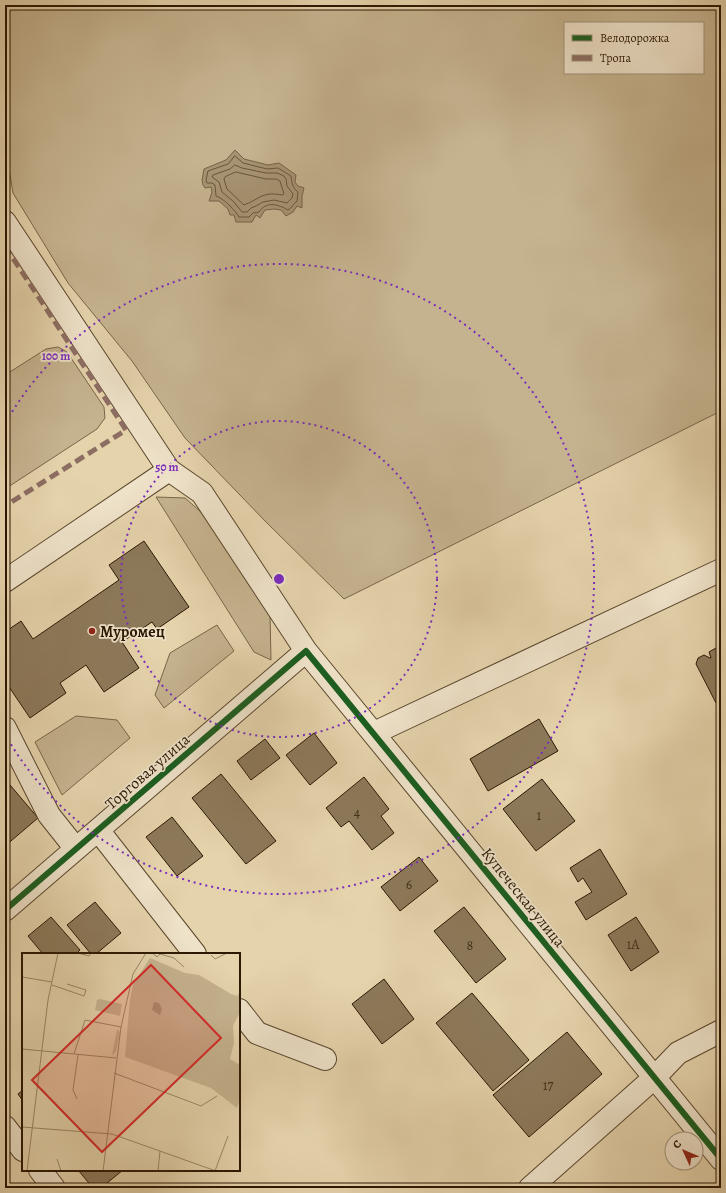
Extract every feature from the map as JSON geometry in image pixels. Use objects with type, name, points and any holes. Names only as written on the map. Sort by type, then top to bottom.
[{"type":"street","points":[[5,222],[169,470],[5,581]]},
{"type":"street","name":"Купеческая улица","points":[[169,470],[202,493],[306,651],[721,1159]]},
{"type":"street","points":[[374,733],[721,570]]},
{"type":"street","name":"Торговая улица","points":[[5,910],[306,651]]},
{"type":"street","points":[[5,728],[49,815],[76,849]]},
{"type":"street","points":[[98,830],[194,953]]},
{"type":"street","points":[[240,1011],[256,1033],[325,1059]]},
{"type":"street","points":[[530,1188],[654,1078],[678,1053],[721,1031]]},
{"type":"street","points":[[5,1128],[22,1149]]},
{"type":"street","points":[[41,1171],[54,1188]]},
{"type":"shaded area","points":[[5,5],[721,5],[721,411],[344,599],[267,523],[185,438],[132,361],[68,283],[13,193],[5,145]]},
{"type":"shaded area","points":[[58,347],[67,352],[104,407],[105,418],[97,429],[5,489],[5,375],[46,349]]},
{"type":"shaded area","points":[[156,497],[185,498],[202,513],[270,614],[271,660],[254,652]]},
{"type":"shaded area","points":[[217,625],[234,651],[164,708],[155,695],[170,653]]},
{"type":"shaded area","points":[[76,716],[117,720],[130,738],[62,795],[35,742]]},
{"type":"water","points":[[235,150],[244,159],[268,165],[279,163],[296,175],[295,182],[298,186],[304,188],[302,208],[297,206],[293,212],[286,216],[281,210],[265,210],[260,218],[256,215],[252,222],[236,222],[234,215],[230,215],[228,209],[219,201],[209,201],[212,192],[211,187],[205,188],[203,185],[202,180],[204,169],[226,160]]},
{"type":"building","name":"Муромец","points":[[144,541],[189,607],[157,629],[152,622],[122,642],[139,668],[104,692],[86,665],[60,683],[66,693],[30,718],[5,681],[5,632],[21,621],[33,639],[119,580],[109,565]]},
{"type":"building","points":[[716,648],[719,654],[721,652],[721,700],[716,703],[696,664],[698,658],[704,655],[711,658],[709,652]]},
{"type":"building","points":[[539,719],[558,751],[488,791],[470,759]]},
{"type":"building","points":[[314,733],[337,763],[310,785],[286,755]]},
{"type":"building","points":[[265,739],[280,758],[251,780],[237,761]]},
{"type":"building","points":[[221,774],[276,841],[246,864],[192,798]]},
{"type":"building","points":[[364,777],[389,809],[381,816],[394,833],[372,850],[349,821],[341,827],[326,808]]},
{"type":"building","points":[[5,779],[38,818],[5,846]]},
{"type":"building","points":[[542,779],[575,821],[536,851],[503,809]]},
{"type":"building","points":[[172,817],[203,856],[177,876],[146,837]]},
{"type":"building","points":[[600,849],[627,894],[586,920],[575,902],[592,892],[583,878],[578,882],[570,868]]},
{"type":"building","points":[[419,857],[438,881],[400,911],[381,887]]},
{"type":"building","points":[[95,902],[121,933],[97,953],[90,953],[67,925]]},
{"type":"building","points":[[464,907],[506,959],[476,983],[434,931]]},
{"type":"building","points":[[51,917],[80,950],[77,953],[42,953],[28,936]]},
{"type":"building","points":[[636,917],[659,952],[631,971],[608,935]]},
{"type":"building","points":[[384,979],[414,1019],[382,1044],[352,1004]]},
{"type":"building","points":[[472,993],[529,1060],[493,1091],[436,1023]]},
{"type":"building","points":[[567,1032],[602,1074],[529,1137],[493,1095]]},
{"type":"building","points":[[22,1091],[22,1100],[18,1094]]},
{"type":"building","points":[[79,1171],[122,1171],[101,1188],[93,1188]]},
{"type":"building","points":[[132,1183],[136,1188],[126,1188]]},
{"type":"marked path","points":[[5,246],[126,430],[5,506]]},
{"type":"cycle path","points":[[5,910],[306,651],[721,1159]]},
{"type":"place","name":"Муромец","points":[[92,631]]}]
